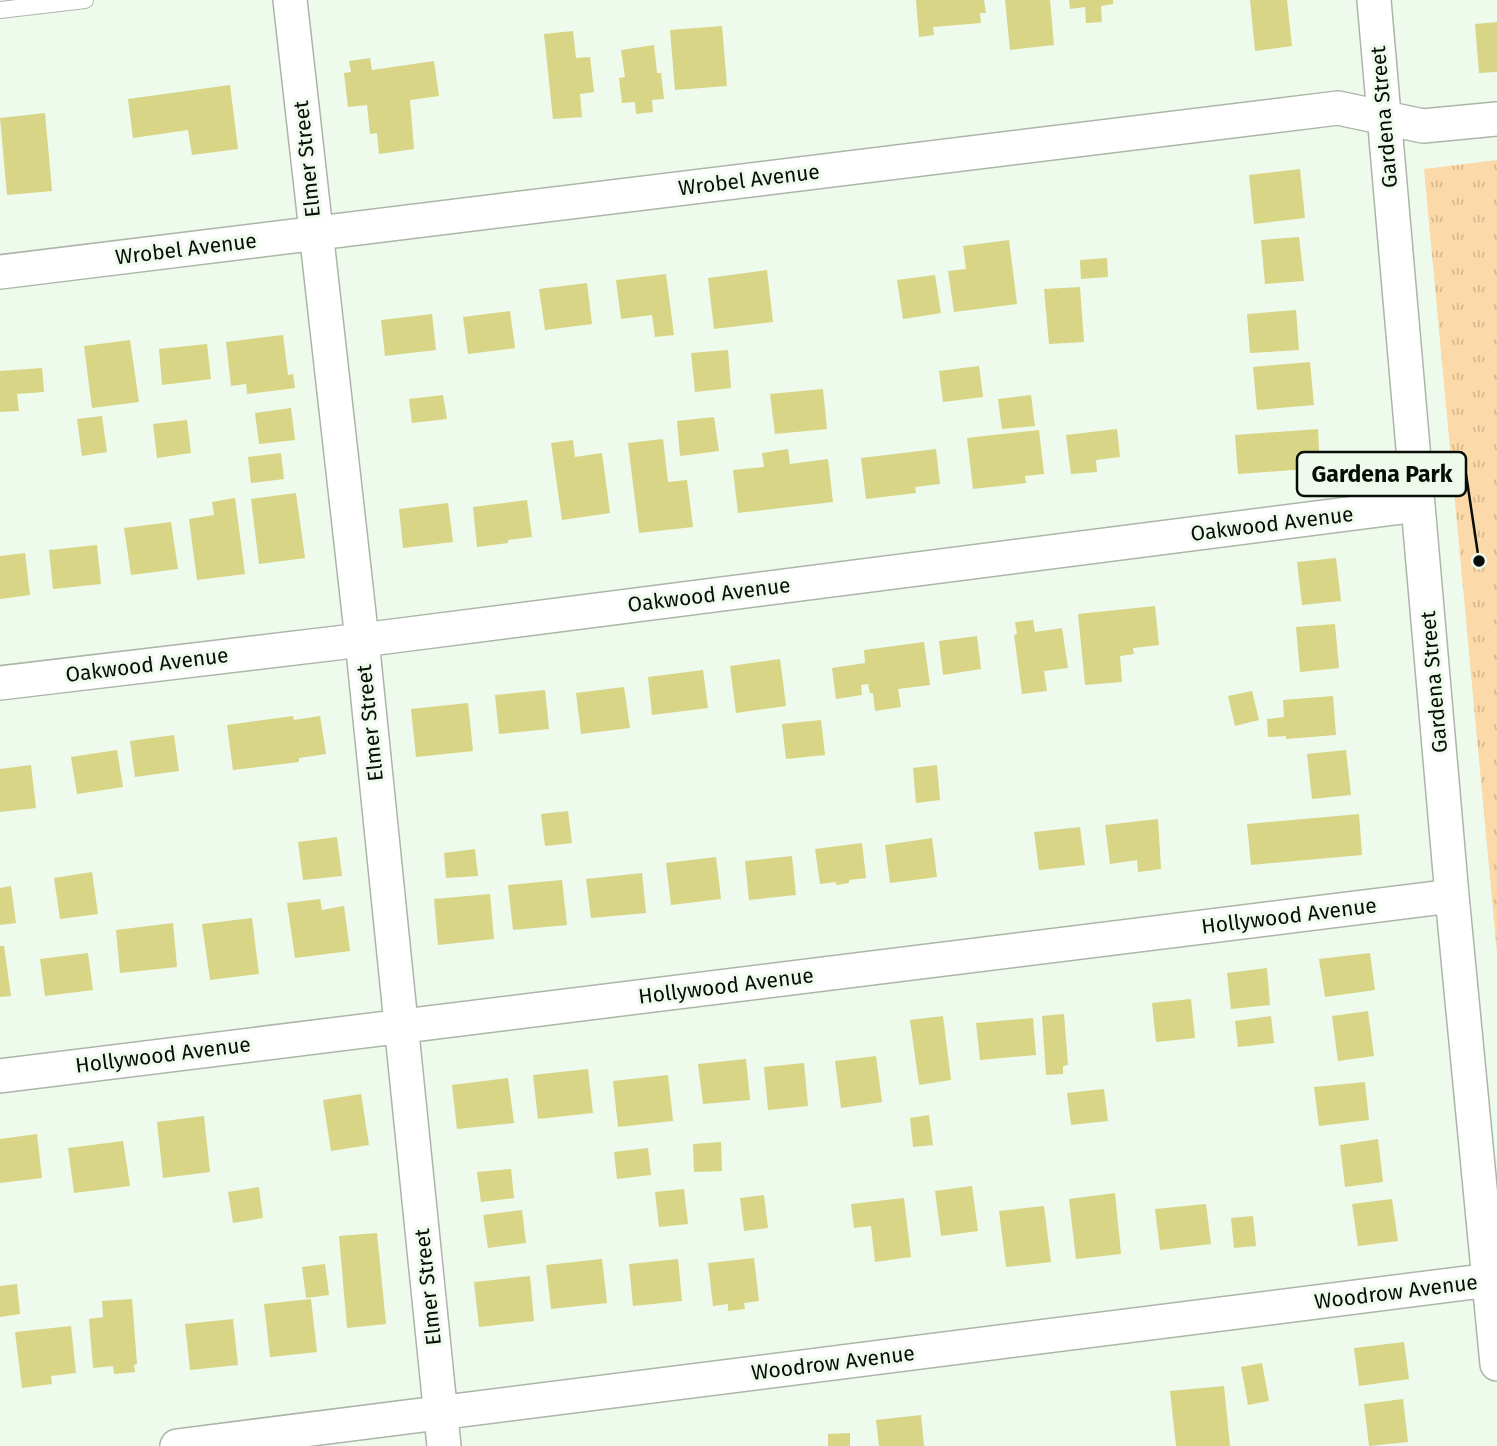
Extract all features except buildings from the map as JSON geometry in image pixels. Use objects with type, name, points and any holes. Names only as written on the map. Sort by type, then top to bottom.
[{"type":"street","name":"Elmer Street","points":[[290,0],[362,639],[444,1446]]},
{"type":"street","name":"Gardena Street","points":[[1374,0],[1452,896],[1497,1364]]},
{"type":"street","name":"Wrobel Avenue","points":[[0,272],[1338,108],[1423,126],[1497,118]]},
{"type":"street","name":"Oakwood Avenue","points":[[0,683],[1418,505]]},
{"type":"street","name":"Hollywood Avenue","points":[[0,1076],[1452,896]]},
{"type":"street","name":"Woodrow Avenue","points":[[177,1446],[1490,1280]]},
{"type":"lane","points":[[0,10],[85,0]]},
{"type":"green space","points":[[1497,160],[1497,953],[1424,169]]},
{"type":"place","name":"Gardena Park","points":[[1479,561]]}]
